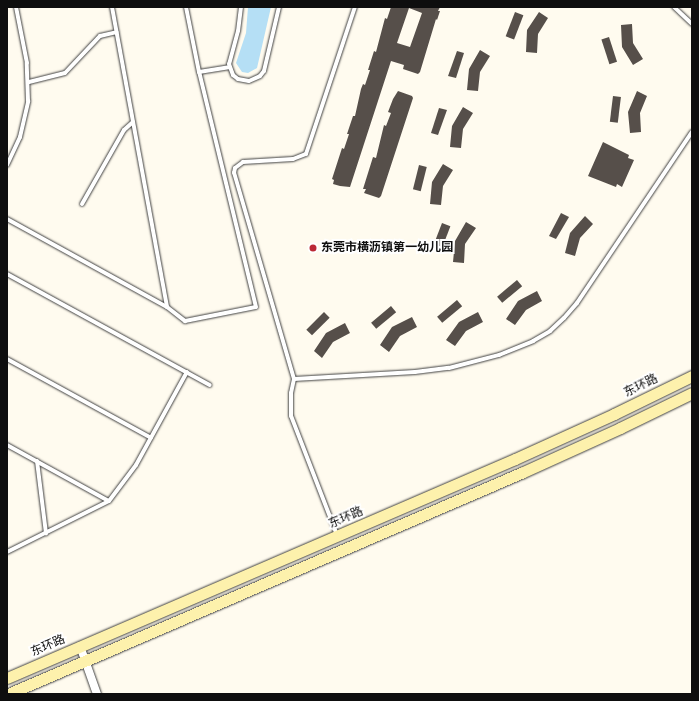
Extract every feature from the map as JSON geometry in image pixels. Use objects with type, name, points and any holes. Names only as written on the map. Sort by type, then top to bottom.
[{"type":"main road","name":"东环路","points":[[7,678],[550,443],[688,379]]},
{"type":"main road","points":[[8,694],[535,466],[691,395],[688,379]]},
{"type":"street","points":[[80,646],[97,694]]},
{"type":"lane","points":[[7,165],[20,137],[25,119],[29,82],[27,63],[16,7]]},
{"type":"lane","points":[[112,7],[167,307]]},
{"type":"lane","points":[[7,219],[167,307],[185,321],[256,307],[199,72],[186,7]]},
{"type":"lane","points":[[241,7],[238,31],[229,58],[233,75],[243,81],[249,81],[260,76],[264,71],[279,7]]},
{"type":"lane","points":[[337,535],[291,416],[291,394],[294,379],[234,173],[235,168],[243,162],[293,159],[306,154],[355,7]]},
{"type":"lane","points":[[674,7],[692,24]]},
{"type":"lane","points":[[29,82],[65,73],[100,36],[117,32]]},
{"type":"lane","points":[[199,72],[230,67]]},
{"type":"lane","points":[[82,204],[124,130],[133,122]]},
{"type":"lane","points":[[294,379],[415,372],[449,368],[499,355],[533,341],[550,331],[577,303],[692,132]]},
{"type":"lane","points":[[7,274],[210,385]]},
{"type":"lane","points":[[7,359],[151,438]]},
{"type":"lane","points":[[7,552],[109,501],[136,465],[186,372]]},
{"type":"lane","points":[[7,445],[109,501]]},
{"type":"lane","points":[[37,461],[46,532]]},
{"type":"water","points":[[248,7],[271,7],[257,68],[248,73],[242,72],[236,63],[246,33]]},
{"type":"building","points":[[391,7],[440,7],[420,72],[418,74],[403,69],[404,65],[391,61],[350,187],[333,184],[334,180],[332,179],[342,148],[344,149],[349,134],[347,134],[353,116],[355,116],[361,89],[363,84],[365,85],[370,70],[368,70],[374,51],[376,52],[385,18],[387,19]],"holes":[[[409,8],[422,13],[410,47],[397,43]]]},
{"type":"building","points":[[515,12],[523,15],[514,39],[506,36]]},
{"type":"building","points":[[539,12],[548,18],[538,34],[537,53],[526,52],[527,30]]},
{"type":"building","points":[[632,24],[633,43],[643,59],[633,65],[622,47],[621,25]]},
{"type":"building","points":[[609,37],[617,62],[609,64],[601,39]]},
{"type":"building","points":[[480,50],[490,56],[480,72],[478,91],[467,90],[469,69]]},
{"type":"building","points":[[457,51],[464,53],[456,78],[448,76]]},
{"type":"building","points":[[398,91],[412,96],[413,98],[381,196],[379,198],[364,193],[366,189],[363,189],[373,157],[376,158],[384,125],[386,126],[391,113],[388,112]]},
{"type":"building","points":[[637,91],[647,96],[640,113],[641,132],[630,133],[628,112]]},
{"type":"building","points":[[613,96],[621,97],[618,123],[610,122]]},
{"type":"building","points":[[463,107],[473,113],[463,129],[461,148],[450,147],[452,126]]},
{"type":"building","points":[[439,108],[447,110],[438,135],[431,133]]},
{"type":"building","points":[[603,142],[629,155],[628,158],[634,160],[622,187],[617,184],[616,187],[588,176]]},
{"type":"building","points":[[443,164],[453,170],[443,186],[441,205],[430,204],[432,182]]},
{"type":"building","points":[[419,165],[427,167],[421,191],[413,189]]},
{"type":"building","points":[[561,213],[569,217],[556,239],[549,236]]},
{"type":"building","points":[[585,216],[593,224],[580,238],[575,256],[565,253],[570,233]]},
{"type":"building","points":[[466,222],[476,228],[465,244],[464,263],[453,262],[455,241]]},
{"type":"building","points":[[442,223],[450,226],[441,250],[433,247]]},
{"type":"building","points":[[517,280],[522,286],[502,303],[497,297]]},
{"type":"building","points":[[537,291],[542,301],[526,310],[515,325],[506,319],[518,301]]},
{"type":"building","points":[[457,300],[462,306],[442,323],[437,317]]},
{"type":"building","points":[[391,306],[396,312],[376,329],[371,323]]},
{"type":"building","points":[[324,312],[330,318],[312,335],[306,330]]},
{"type":"building","points":[[478,312],[483,322],[466,331],[455,346],[446,340],[459,322]]},
{"type":"building","points":[[412,317],[417,327],[400,336],[389,352],[380,345],[392,327]]},
{"type":"building","points":[[345,323],[350,333],[333,342],[322,358],[314,351],[326,333]]},
{"type":"place","name":"东莞市横沥镇第一幼儿园","points":[[313,248]]}]
